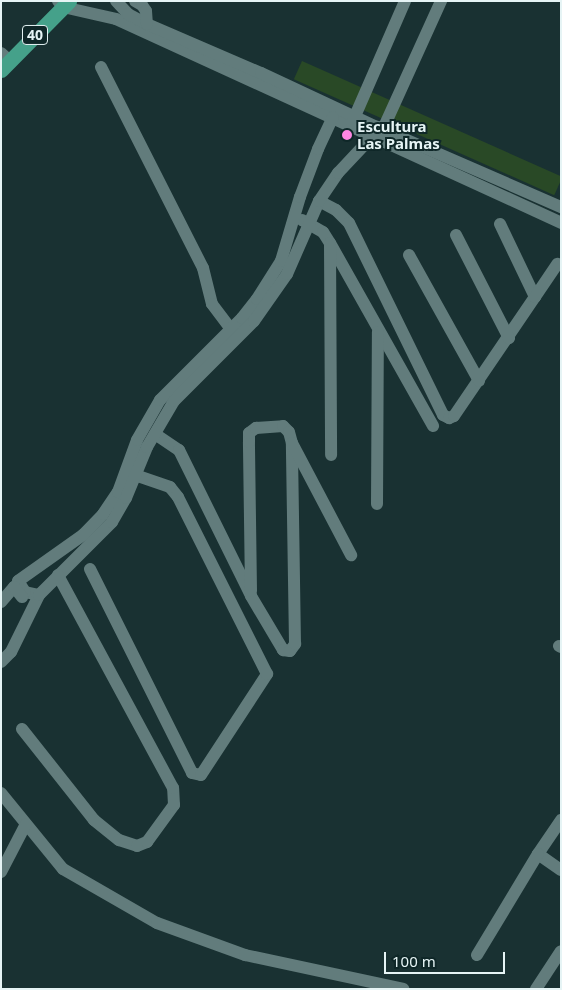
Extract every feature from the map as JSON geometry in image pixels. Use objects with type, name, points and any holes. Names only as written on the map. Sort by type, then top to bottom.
[{"type":"main road","name":"40","points":[[4,61],[64,3]]},
{"type":"street","points":[[116,1],[128,14],[147,24],[353,121],[561,207]]},
{"type":"street","points":[[135,1],[142,5],[146,11],[147,24]]},
{"type":"street","points":[[353,121],[405,1]]},
{"type":"street","points":[[1,662],[11,652],[38,599],[58,574],[112,522],[160,400],[234,334],[254,321],[287,274],[319,201],[338,173],[377,131],[441,1]]},
{"type":"street","points":[[64,3],[116,19],[333,117],[353,121]]},
{"type":"street","points":[[101,67],[203,268],[212,304],[234,334]]},
{"type":"street","points":[[38,599],[26,592],[18,581],[83,535],[122,495],[135,475],[142,443],[155,434],[174,401],[234,334],[281,261],[294,216],[318,149],[333,117]]},
{"type":"street","points":[[377,131],[561,223]]},
{"type":"street","points":[[319,201],[336,210],[349,223],[444,416],[449,418],[454,416],[479,381],[557,264]]},
{"type":"street","points":[[294,216],[323,232],[433,426]]},
{"type":"street","points":[[500,224],[536,297]]},
{"type":"street","points":[[456,235],[509,338]]},
{"type":"street","points":[[330,243],[331,454]]},
{"type":"street","points":[[409,255],[479,381]]},
{"type":"street","points":[[377,504],[378,329]]},
{"type":"street","points":[[251,596],[249,433],[256,428],[283,426],[289,432],[292,443],[351,555]]},
{"type":"street","points":[[155,434],[179,450],[251,596],[283,650],[290,651],[295,644],[292,443]]},
{"type":"street","points":[[90,569],[192,773],[201,775],[267,674],[178,497],[170,486],[135,475]]},
{"type":"street","points":[[22,729],[94,820],[119,840],[137,846],[147,842],[174,805],[173,788],[58,574]]},
{"type":"street","points":[[1,602],[14,587],[19,596],[38,599]]},
{"type":"street","points":[[1,793],[7,810],[26,824],[64,869],[158,923],[245,955],[404,989]]},
{"type":"street","points":[[478,955],[538,854],[561,820]]},
{"type":"street","points":[[1,872],[26,824]]},
{"type":"street","points":[[538,854],[561,870]]},
{"type":"street","points":[[536,989],[561,950]]},
{"type":"green space","points":[[302,61],[561,176],[554,195],[294,79]]},
{"type":"place","name":"Escultura Las Palmas","points":[[347,135]]}]
